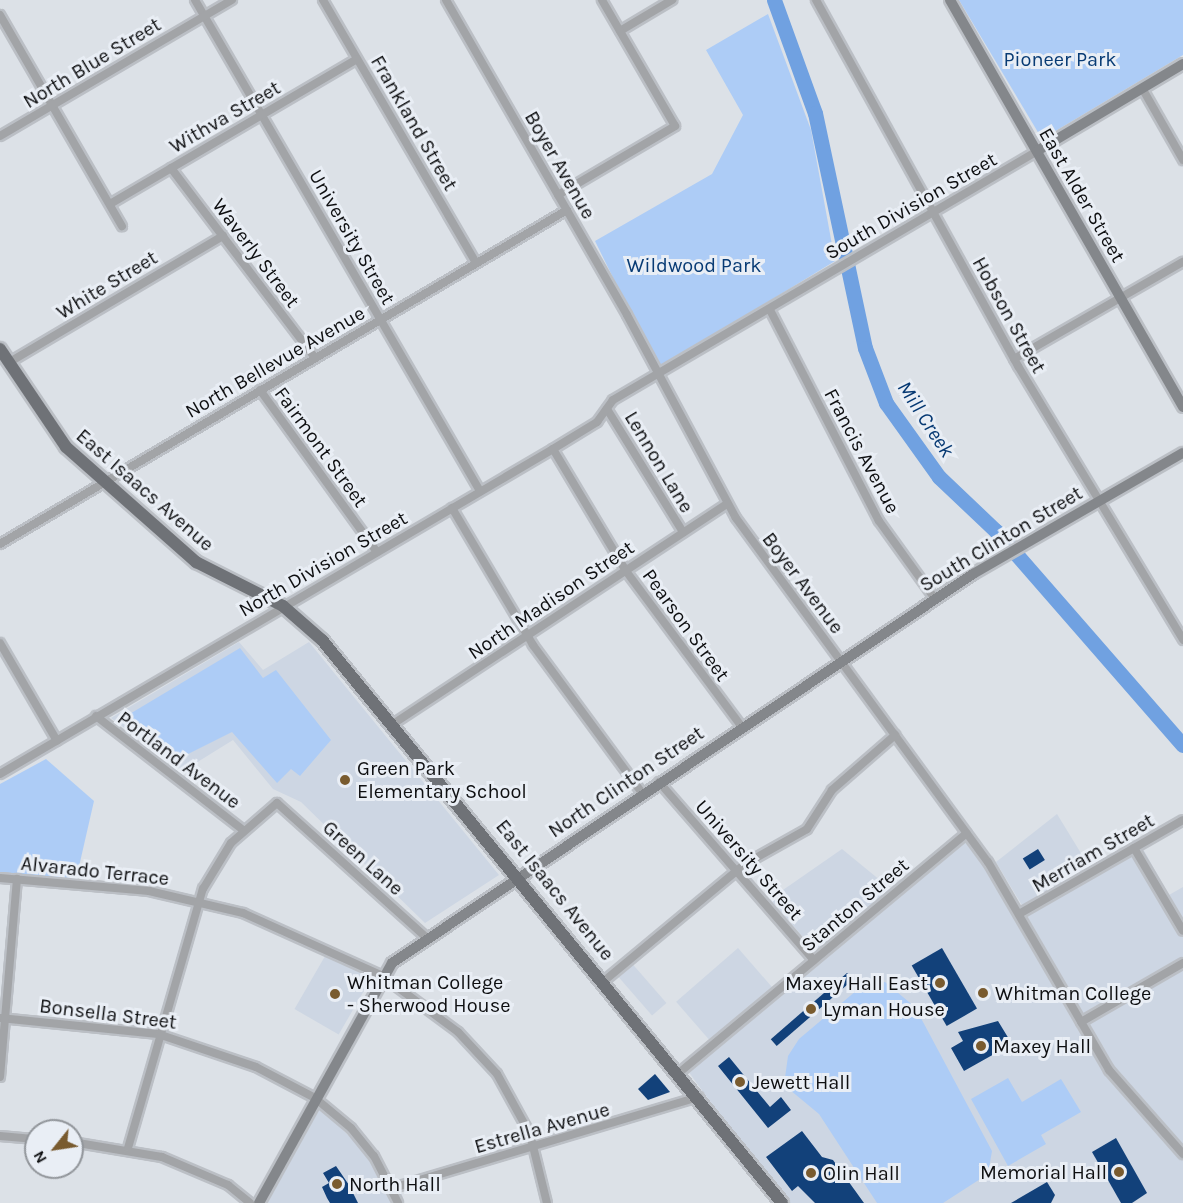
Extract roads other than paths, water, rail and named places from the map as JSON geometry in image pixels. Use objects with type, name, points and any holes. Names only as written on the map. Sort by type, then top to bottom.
[{"type":"main road","name":"East Isaacs Avenue","points":[[0,349],[53,435],[104,482],[196,562],[283,606],[322,640],[680,1072],[782,1203]]},
{"type":"street","name":"University Street","points":[[195,0],[480,491]]},
{"type":"street","name":"North Blue Street","points":[[0,136],[232,0]]},
{"type":"street","name":"Frankland Street","points":[[323,0],[476,263]]},
{"type":"street","name":"Boyer Avenue","points":[[446,0],[567,210],[727,504],[968,833],[1019,914],[1113,1076],[1183,1154]]},
{"type":"street","points":[[558,195],[675,126],[602,0]]},
{"type":"street","points":[[620,31],[672,0]]},
{"type":"street","name":"Hobson Street","points":[[816,0],[1097,503],[1183,640]]},
{"type":"street","name":"East Alder Street","points":[[950,0],[1183,407]]},
{"type":"street","points":[[0,15],[122,226]]},
{"type":"street","name":"Withva Street","points":[[110,204],[357,59]]},
{"type":"street","name":"South Division Street","points":[[656,376],[935,214],[1183,64]]},
{"type":"street","points":[[1142,88],[1183,160]]},
{"type":"street","name":"Waverly Street","points":[[171,168],[315,358]]},
{"type":"street","name":"North Bellevue Avenue","points":[[0,544],[567,210]]},
{"type":"street","name":"White Street","points":[[8,363],[223,236]]},
{"type":"street","points":[[1014,358],[1183,262]]},
{"type":"street","name":"Francis Avenue","points":[[770,310],[879,521],[936,599]]},
{"type":"street","name":"North Division Street","points":[[0,774],[553,449],[597,422],[607,409],[656,376]]},
{"type":"street","name":"Fairmont Street","points":[[260,390],[377,552]]},
{"type":"street","name":"Lennon Lane","points":[[607,409],[683,532]]},
{"type":"street","name":"Pearson Street","points":[[553,449],[626,571],[741,726]]},
{"type":"street","name":"South Clinton Street","points":[[841,662],[1006,554],[1183,453]]},
{"type":"street","name":"North Madison Street","points":[[393,724],[727,504]]},
{"type":"street","points":[[452,508],[527,636],[642,793]]},
{"type":"street","points":[[0,643],[57,741]]},
{"type":"street","name":"North Clinton Street","points":[[260,1203],[381,975],[427,938],[518,876],[741,726],[841,662]]},
{"type":"street","name":"Portland Avenue","points":[[96,716],[243,830]]},
{"type":"street","points":[[604,981],[737,871],[807,829],[832,790],[895,735]]},
{"type":"street","name":"University Street","points":[[659,782],[814,960]]},
{"type":"street","name":"Green Lane","points":[[243,830],[277,803],[427,938]]},
{"type":"street","name":"Merriam Street","points":[[1019,914],[1183,820]]},
{"type":"street","points":[[128,1148],[158,1034],[198,902],[219,858],[243,830]]},
{"type":"street","name":"Stanton Street","points":[[680,1072],[968,833]]},
{"type":"street","points":[[1134,848],[1183,931]]},
{"type":"street","name":"Alvarado Terrace","points":[[0,878],[124,888],[198,902],[285,927],[381,975],[484,1058],[518,1106],[535,1147],[547,1203]]},
{"type":"street","points":[[0,1077],[2,1019],[17,879]]},
{"type":"street","points":[[1081,1022],[1183,963]]},
{"type":"street","name":"Bonsella Street","points":[[2,1019],[158,1034],[232,1056],[315,1098],[364,1142],[393,1188],[398,1203]]},
{"type":"street","name":"Estrella Avenue","points":[[393,1188],[700,1097]]},
{"type":"street","points":[[0,1136],[24,1138]]},
{"type":"street","points":[[84,1143],[128,1148],[209,1176],[250,1203]]},
{"type":"waterway","name":"Mill Creek","points":[[774,0],[815,113],[865,348],[886,403],[939,477],[996,531],[1183,745]]},
{"type":"place","name":"Green Park Elementary School","points":[[345,780]]},
{"type":"place","name":"Maxey Hall East","points":[[940,983]]},
{"type":"place","name":"Whitman College","points":[[983,993]]},
{"type":"place","name":"Whitman College - Sherwood House","points":[[335,994]]},
{"type":"place","name":"Lyman House","points":[[811,1009]]},
{"type":"place","name":"Maxey Hall","points":[[981,1046]]},
{"type":"place","name":"Jewett Hall","points":[[740,1082]]},
{"type":"place","name":"Memorial Hall","points":[[1119,1172]]},
{"type":"place","name":"Olin Hall","points":[[811,1173]]},
{"type":"place","name":"North Hall","points":[[337,1184]]},
{"type":"park label","name":"Pioneer Park","points":[[1060,59]]},
{"type":"park label","name":"Wildwood Park","points":[[694,265]]}]
